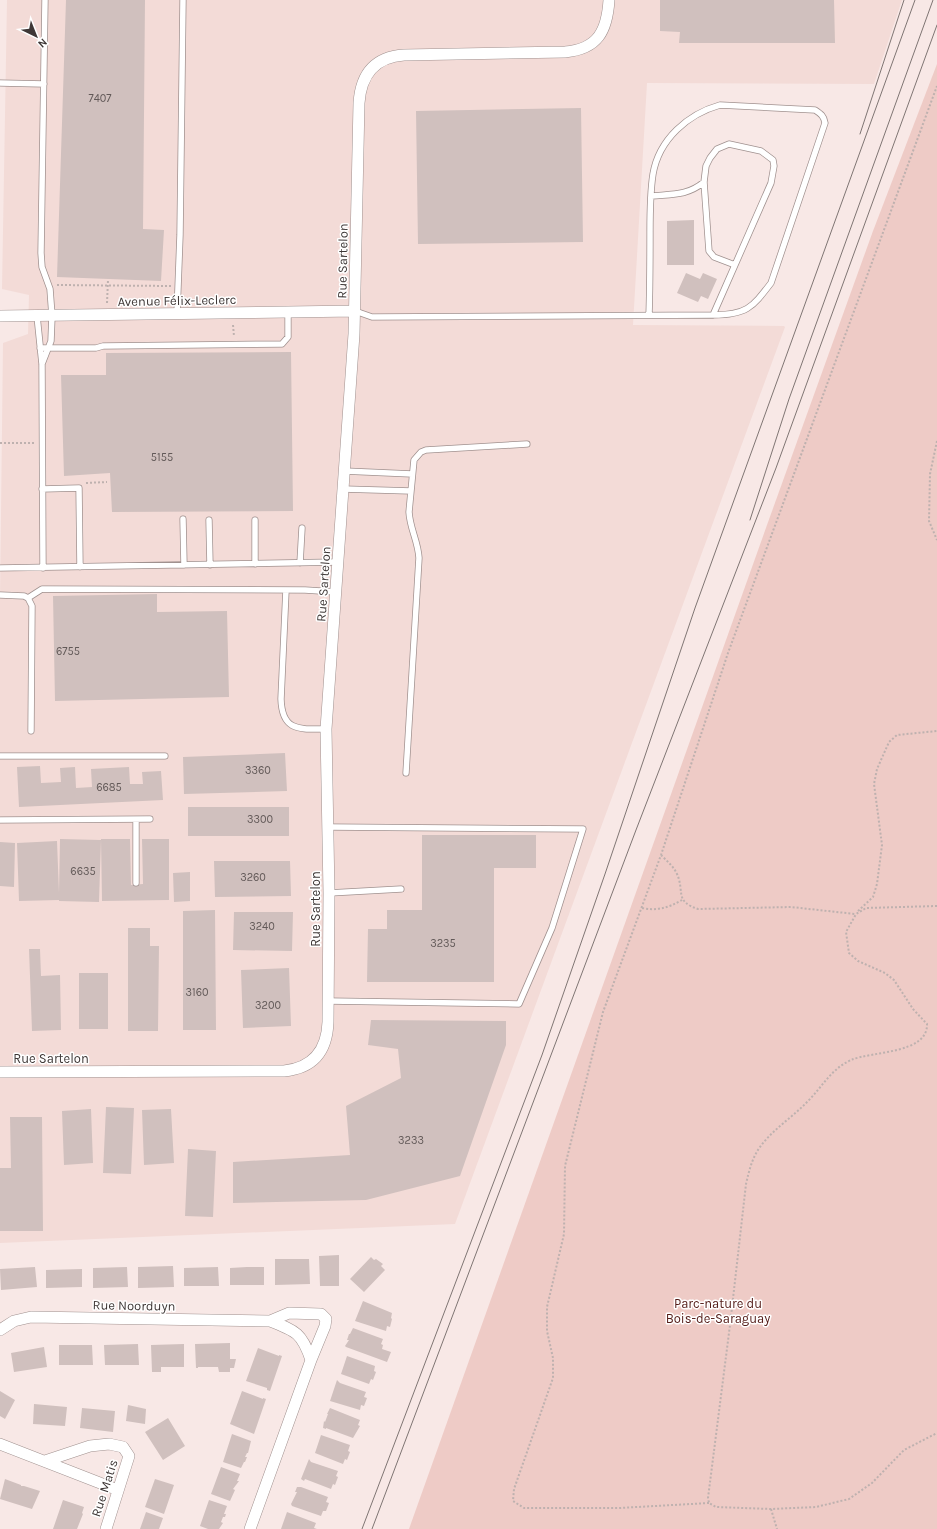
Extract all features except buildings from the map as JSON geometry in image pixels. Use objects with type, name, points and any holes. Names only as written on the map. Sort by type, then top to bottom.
[{"type":"street","name":"Rue Sartelon","points":[[0,1072],[293,1070],[310,1062],[322,1049],[328,1030],[329,893],[326,729],[354,334],[360,94],[364,80],[371,69],[386,58],[397,56],[565,52],[580,50],[593,43],[602,32],[608,17],[609,0]]},
{"type":"street","name":"Avenue Félix-Leclerc","points":[[0,316],[355,311]]},
{"type":"street","name":"Rue Noorduyn","points":[[250,1529],[311,1360],[326,1326],[326,1319],[321,1314],[289,1313],[270,1321]]},
{"type":"street","name":"Rue Noorduyn","points":[[0,1330],[14,1321],[31,1318],[270,1321],[296,1331],[306,1344],[311,1360]]},
{"type":"street","points":[[0,1444],[118,1490]]},
{"type":"street","name":"Rue Matis","points":[[45,1462],[90,1446],[109,1444],[123,1447],[129,1456],[106,1529]]},
{"type":"lane","points":[[42,364],[51,341],[52,316],[50,289],[42,267],[41,254],[45,0]]},
{"type":"lane","points":[[177,314],[180,235],[182,0]]},
{"type":"lane","points":[[0,83],[44,84]]},
{"type":"lane","points":[[355,311],[372,317],[713,316],[739,313],[749,308],[758,300],[771,283],[825,123],[821,113],[815,110],[720,105],[710,108],[689,119],[675,130],[658,157],[653,172],[651,196],[649,315]]},
{"type":"lane","points":[[713,316],[771,183],[774,166],[773,160],[761,151],[729,144],[717,149],[706,166],[704,182],[709,251],[714,257],[735,265]]},
{"type":"lane","points":[[651,196],[687,192],[696,189],[704,182]]},
{"type":"lane","points":[[40,348],[282,344],[288,337],[288,312]]},
{"type":"lane","points":[[37,316],[42,364],[43,568]]},
{"type":"lane","points":[[406,773],[419,558],[418,547],[410,521],[414,460],[416,456],[426,450],[527,444]]},
{"type":"lane","points":[[344,471],[412,474]]},
{"type":"lane","points":[[42,489],[79,488],[80,567]]},
{"type":"lane","points":[[343,489],[411,491]]},
{"type":"lane","points":[[183,519],[184,565]]},
{"type":"lane","points":[[209,520],[210,565]]},
{"type":"lane","points":[[255,520],[255,564]]},
{"type":"lane","points":[[300,563],[302,528]]},
{"type":"lane","points":[[0,568],[338,562]]},
{"type":"lane","points":[[28,598],[42,589],[286,590],[336,592]]},
{"type":"lane","points":[[286,590],[281,698],[284,714],[292,726],[297,728],[326,729]]},
{"type":"lane","points":[[0,595],[20,595],[28,598],[32,606],[31,731]]},
{"type":"lane","points":[[0,756],[164,756]]},
{"type":"lane","points":[[0,820],[150,819]]},
{"type":"lane","points":[[136,820],[136,883]]},
{"type":"lane","points":[[328,827],[583,829],[552,928],[519,1004],[328,1001]]},
{"type":"lane","points":[[329,893],[401,889]]},
{"type":"path","points":[[937,86],[728,653],[661,855],[603,1012],[565,1166],[564,1234],[547,1307],[547,1331],[553,1358],[553,1378],[514,1489],[513,1501],[524,1508],[619,1508],[709,1503],[716,1507],[771,1509],[816,1506],[848,1499],[872,1483],[904,1450],[937,1433]]},
{"type":"path","points":[[107,303],[108,280]]},
{"type":"path","points":[[56,285],[169,286]]},
{"type":"path","points":[[233,325],[234,341]]},
{"type":"path","points":[[937,441],[930,474],[929,506],[929,521],[937,540]]},
{"type":"path","points":[[0,443],[36,443]]},
{"type":"path","points":[[79,483],[106,482]]},
{"type":"path","points":[[709,1503],[708,1498],[746,1184],[751,1164],[759,1148],[770,1135],[808,1101],[830,1073],[852,1060],[913,1045],[922,1039],[927,1032],[927,1024],[913,1009],[894,980],[885,973],[858,962],[849,953],[846,932],[856,914],[873,898],[877,884],[882,845],[874,784],[877,768],[888,742],[897,735],[937,731]]},
{"type":"path","points":[[661,855],[674,869],[678,877],[682,900],[688,906],[698,908],[791,907],[856,914],[866,908],[937,906]]},
{"type":"path","points":[[642,908],[661,910],[682,900]]},
{"type":"path","points":[[771,1509],[777,1529]]},
{"type":"shaded area","points":[[7,0],[902,0],[874,84],[647,83],[633,325],[785,327],[455,1224],[0,1243],[0,600],[3,343],[28,334],[29,295],[2,289]]},
{"type":"green space","name":"Parc-nature du Bois-de-Saraguay","points":[[937,64],[937,1529],[409,1529],[767,525],[873,231]]},
{"type":"tram line","points":[[860,134],[904,0]]},
{"type":"tram line","points":[[362,1529],[542,1055],[695,608],[915,0]]},
{"type":"tram line","points":[[750,520],[789,399],[933,0]]},
{"type":"tram line","points":[[372,1529],[636,830],[776,468],[937,25]]}]
